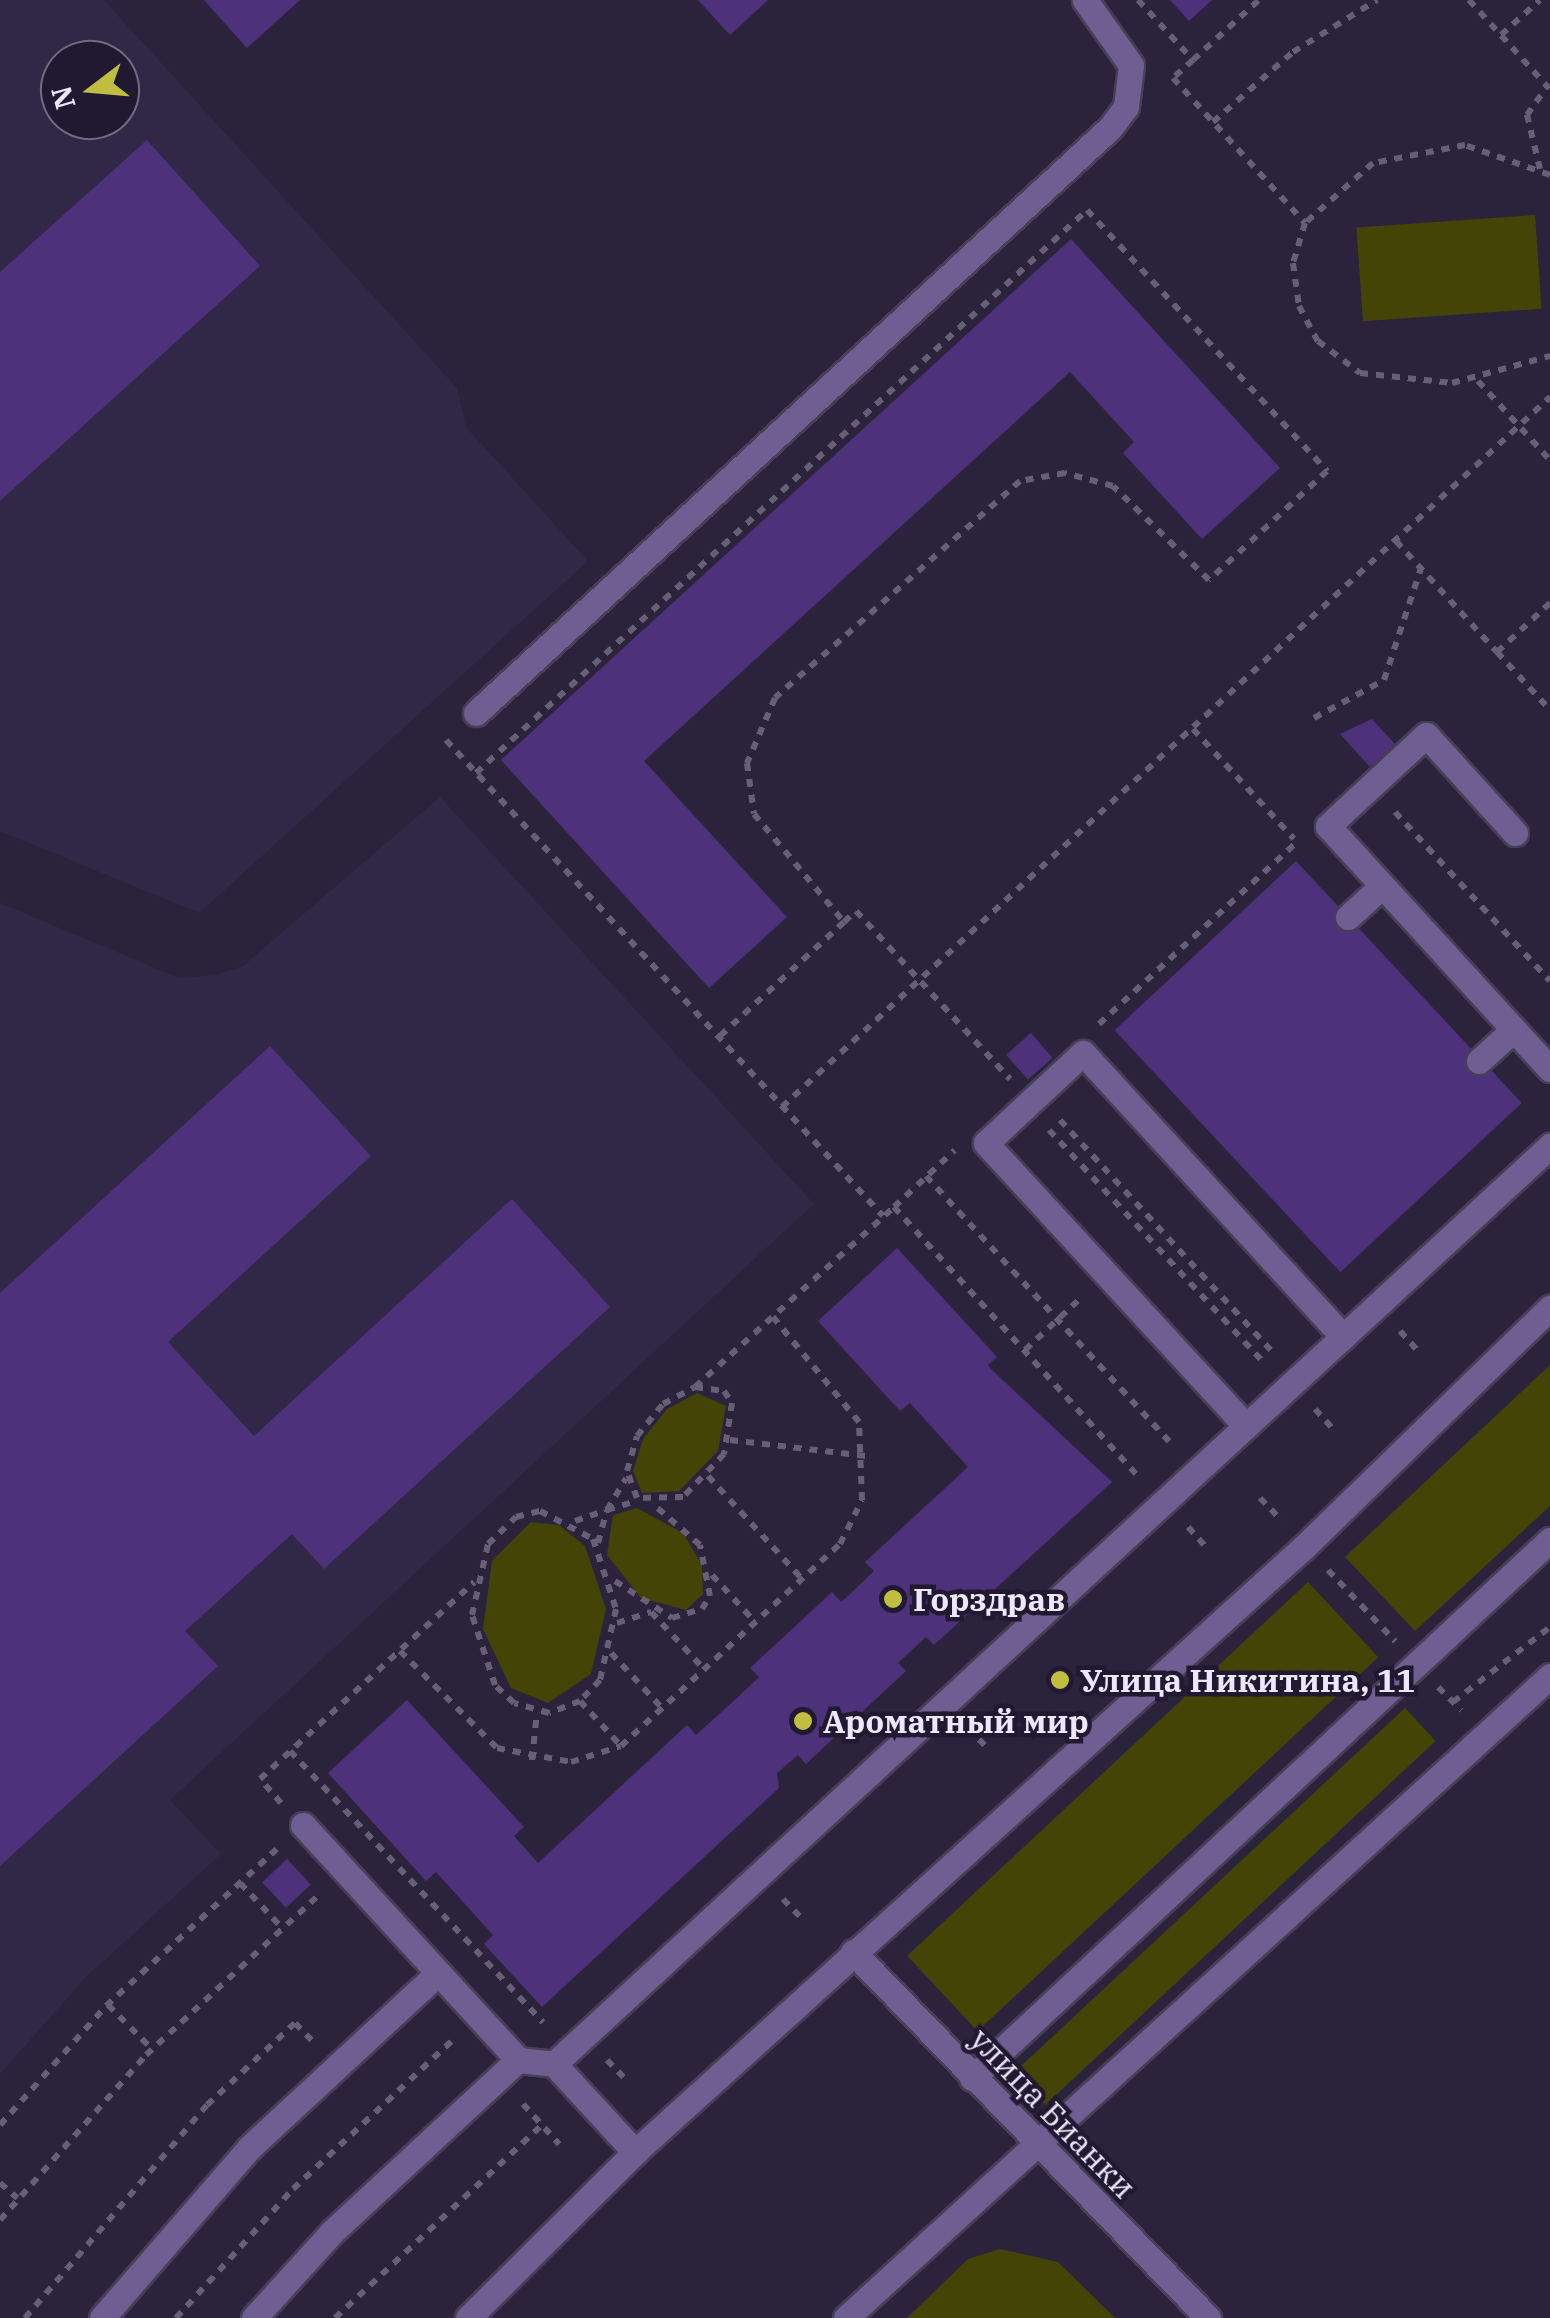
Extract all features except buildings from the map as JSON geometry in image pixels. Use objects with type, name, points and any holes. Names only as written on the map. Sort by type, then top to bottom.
[{"type":"street","points":[[476,713],[1110,128],[1126,107],[1131,65],[1086,0]]},
{"type":"street","points":[[1515,833],[1426,735],[1328,826],[1550,1069]]},
{"type":"street","points":[[1348,917],[1382,886]]},
{"type":"street","points":[[1479,1060],[1514,1029]]},
{"type":"street","points":[[1246,1426],[986,1143],[1028,1097],[1082,1053],[1343,1337]]},
{"type":"street","points":[[554,2064],[1550,1146]]},
{"type":"street","points":[[468,2318],[634,2152],[1305,1546],[1550,1308]]},
{"type":"street","points":[[972,2078],[1414,1662],[1550,1540]]},
{"type":"street","points":[[846,2318],[1550,1676]]},
{"type":"street","points":[[303,1826],[518,2060],[554,2064],[634,2152]]},
{"type":"street","name":"улица Бианки","points":[[853,1952],[1208,2318]]},
{"type":"street","points":[[102,2318],[249,2148],[438,1973]]},
{"type":"street","points":[[254,2318],[332,2232],[518,2060]]},
{"type":"path","points":[[1138,0],[1193,60]]},
{"type":"path","points":[[1259,0],[1173,78],[1305,223]]},
{"type":"path","points":[[1213,122],[1293,52],[1377,0]]},
{"type":"path","points":[[1470,0],[1548,84],[1528,115],[1540,169]]},
{"type":"path","points":[[1501,35],[1540,0]]},
{"type":"path","points":[[1550,175],[1504,152],[1426,146],[1373,163],[1305,223],[1293,263],[1299,306],[1318,342],[1360,373],[1477,380],[1550,356]]},
{"type":"path","points":[[476,773],[1087,210],[1327,471],[1208,580],[1113,486],[1065,473],[1020,481],[774,698],[749,752],[754,814],[844,922]]},
{"type":"path","points":[[1477,380],[1550,460]]},
{"type":"path","points":[[782,1107],[1550,397]]},
{"type":"path","points":[[1396,541],[1550,710]]},
{"type":"path","points":[[1314,718],[1384,680],[1421,568]]},
{"type":"path","points":[[1497,652],[1550,603]]},
{"type":"path","points":[[446,740],[883,1216]]},
{"type":"path","points":[[1372,786],[1550,981]]},
{"type":"path","points":[[1108,1043],[1094,1028],[1297,842]]},
{"type":"path","points":[[719,1037],[856,911],[1272,1351]]},
{"type":"path","points":[[1028,1097],[1261,1360]]},
{"type":"path","points":[[926,1176],[1172,1444]]},
{"type":"path","points":[[599,1550],[608,1510],[648,1418],[695,1387],[894,1207],[1139,1474],[1124,1487]]},
{"type":"path","points":[[1025,1350],[1106,1274]]},
{"type":"path","points":[[400,1651],[476,1734],[532,1760],[571,1762],[621,1746],[802,1579],[853,1523],[866,1456],[846,1397],[773,1318]]},
{"type":"path","points":[[574,1521],[608,1510],[682,1497],[708,1476],[730,1440],[724,1391],[695,1387]]},
{"type":"path","points":[[730,1440],[866,1456]]},
{"type":"path","points":[[627,1471],[637,1498],[688,1528],[711,1573],[755,1622]]},
{"type":"path","points":[[708,1476],[802,1579]]},
{"type":"path","points":[[1260,1498],[1483,1734]]},
{"type":"path","points":[[552,1511],[574,1521],[599,1550],[611,1576],[616,1624],[611,1653],[580,1701],[537,1712],[504,1695],[481,1660],[474,1582],[488,1544],[516,1517],[552,1511]]},
{"type":"path","points":[[616,1624],[651,1612],[672,1618],[702,1610],[711,1573]]},
{"type":"path","points":[[611,1576],[704,1669]]},
{"type":"path","points":[[303,1826],[260,1780],[474,1582]]},
{"type":"path","points":[[1453,1702],[1550,1627]]},
{"type":"path","points":[[611,1653],[662,1708]]},
{"type":"path","points":[[580,1701],[621,1746]]},
{"type":"path","points":[[532,1760],[537,1712]]},
{"type":"path","points":[[290,1751],[541,2025],[559,2008],[627,2082]]},
{"type":"path","points":[[0,2126],[108,2005],[333,1798]]},
{"type":"path","points":[[0,2220],[152,2050],[375,1844]]},
{"type":"path","points":[[240,1883],[283,1929]]},
{"type":"path","points":[[108,2005],[152,2050]]},
{"type":"path","points":[[25,2318],[207,2105],[296,2024],[336,2068]]},
{"type":"path","points":[[176,2318],[293,2189],[459,2035]]},
{"type":"path","points":[[335,2318],[542,2125]]},
{"type":"path","points":[[0,2183],[18,2198]]},
{"type":"shaded area","points":[[0,0],[104,0],[457,388],[466,427],[588,561],[199,913],[0,831]]},
{"type":"shaded area","points":[[1535,215],[1542,309],[1363,321],[1356,227]]},
{"type":"shaded area","points":[[440,797],[814,1204],[170,1800],[221,1854],[85,1978],[0,2074],[0,903],[179,978],[216,975],[243,966]]},
{"type":"shaded area","points":[[1550,1365],[1550,1506],[1415,1631],[1345,1557]]},
{"type":"shaded area","points":[[697,1393],[726,1406],[718,1451],[679,1491],[642,1493],[633,1471],[643,1439],[667,1409]]},
{"type":"shaded area","points":[[637,1508],[683,1533],[702,1565],[703,1594],[686,1610],[641,1598],[607,1555],[613,1515]]},
{"type":"shaded area","points":[[531,1522],[559,1525],[585,1546],[606,1609],[591,1674],[548,1703],[511,1688],[483,1629],[492,1561]]},
{"type":"shaded area","points":[[1308,1582],[1378,1657],[977,2031],[907,1956]]},
{"type":"shaded area","points":[[1405,1708],[1436,1741],[1045,2105],[1014,2072]]},
{"type":"shaded area","points":[[1000,2249],[1058,2262],[1115,2318],[907,2318],[968,2259]]},
{"type":"place","name":"Горздрав","points":[[893,1599]]},
{"type":"place","name":"Улица Никитина, 11","points":[[1060,1680]]},
{"type":"place","name":"Ароматный мир","points":[[803,1721]]}]
